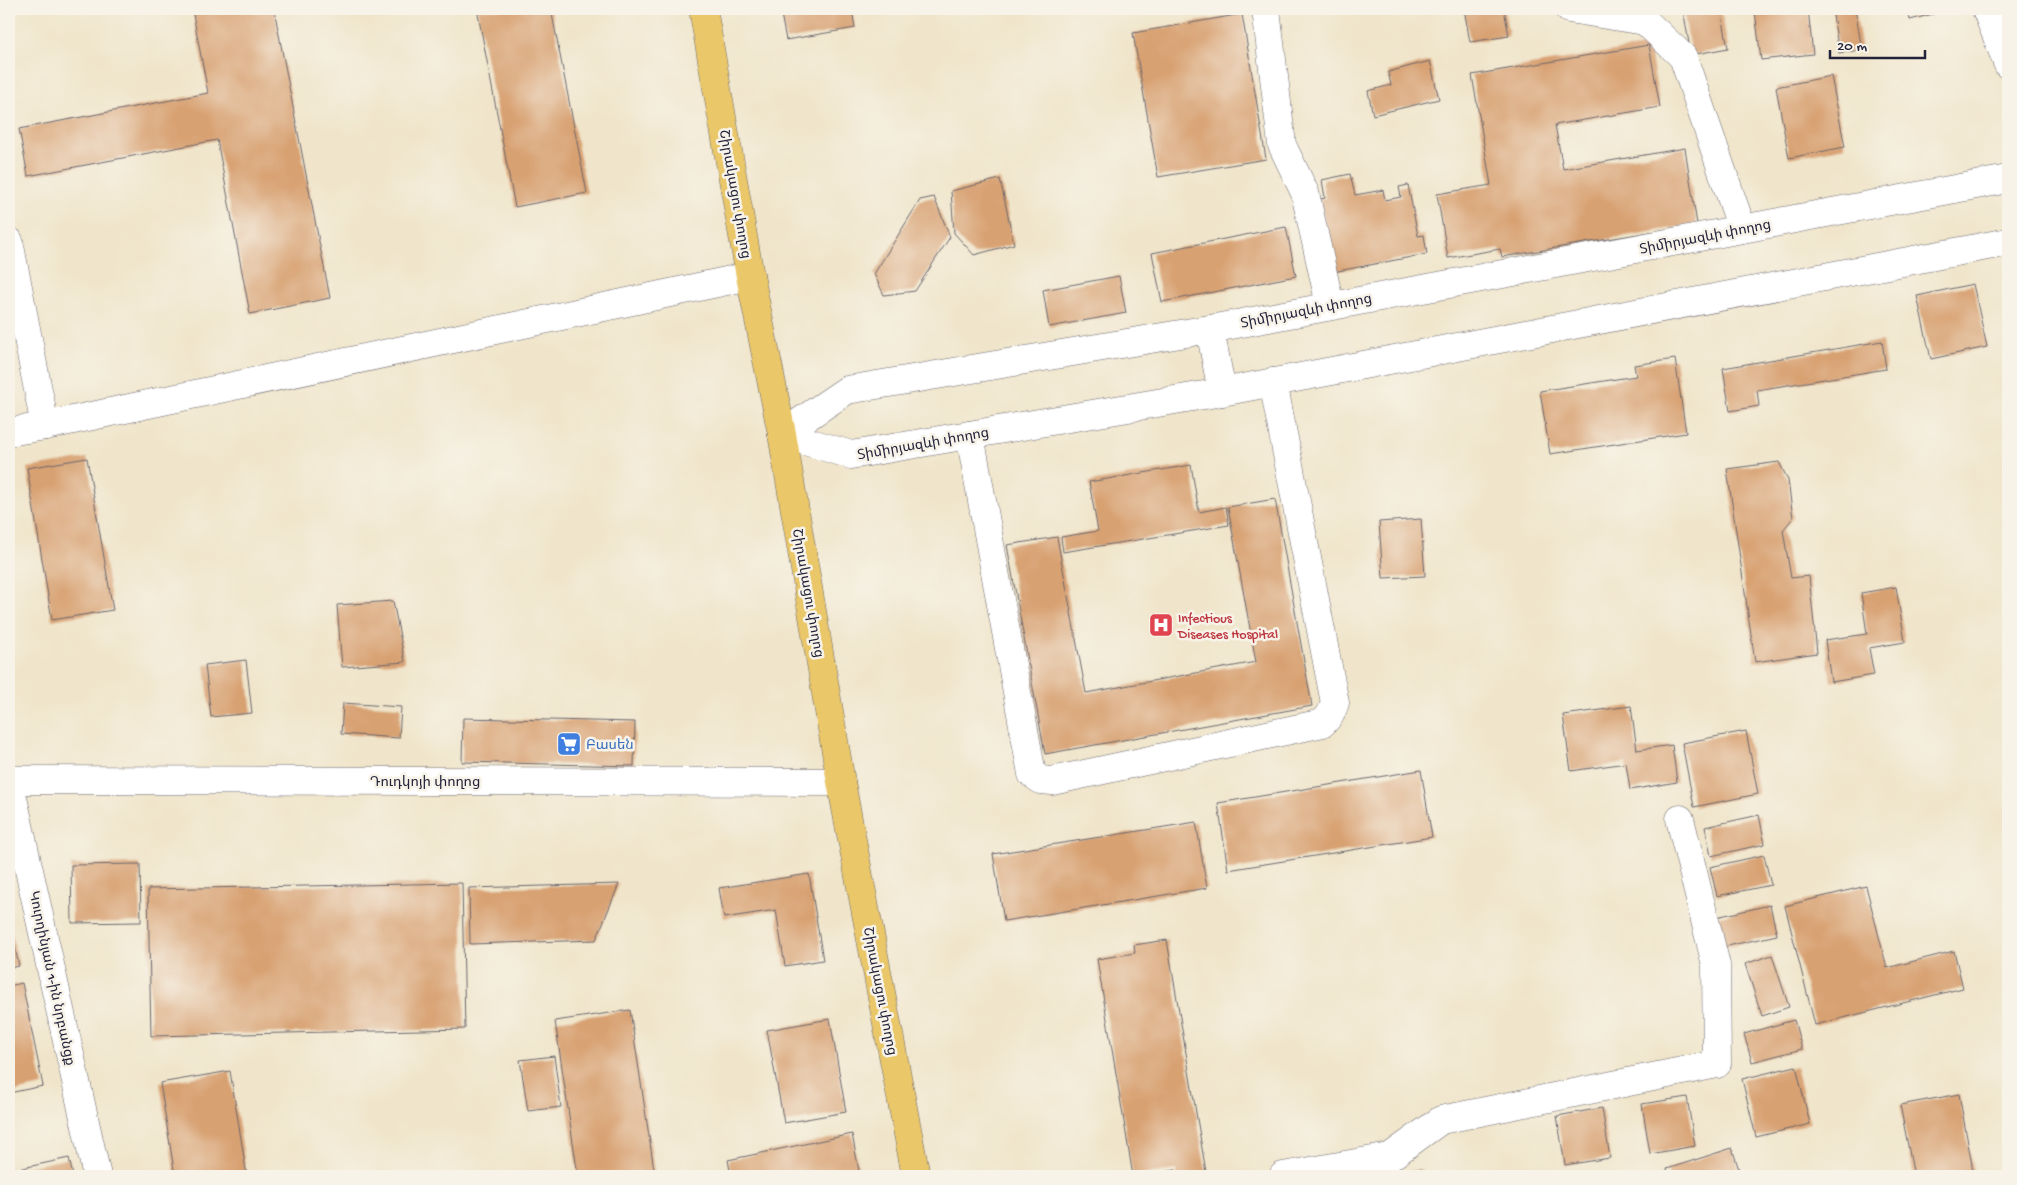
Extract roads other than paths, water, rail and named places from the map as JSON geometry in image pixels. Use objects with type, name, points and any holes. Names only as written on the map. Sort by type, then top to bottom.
[{"type":"main road","name":"Շիրակացու փողոց","points":[[703,9],[750,276],[782,434],[841,782],[916,1176]]},
{"type":"street","points":[[1266,9],[1282,145],[1306,193],[1330,305]]},
{"type":"street","points":[[1569,9],[1645,21],[1683,57],[1742,229]]},
{"type":"street","points":[[1986,9],[2008,65]]},
{"type":"street","name":"Տիմիրյազևի փողոց","points":[[782,434],[847,390],[1210,329],[2008,179]]},
{"type":"street","points":[[9,241],[45,426]]},
{"type":"street","name":"Տիմիրյազևի փողոց","points":[[782,434],[851,455],[1222,392],[2008,242]]},
{"type":"street","points":[[9,432],[45,426],[750,276]]},
{"type":"street","points":[[1210,329],[1222,392]]},
{"type":"street","points":[[970,435],[1032,774],[1041,780],[1052,781],[1322,722],[1330,714],[1335,703],[1273,382]]},
{"type":"street","name":"Դուդկոյի փողոց","points":[[9,780],[841,782]]},
{"type":"street","name":"Կուրղինյան 1-ին նրբանցք","points":[[9,780],[97,1176]]},
{"type":"street","points":[[1283,1176],[1390,1157],[1441,1120],[1717,1064],[1716,965],[1680,819]]},
{"type":"place","name":"Infectious Diseases Hospital","points":[[1161,625]]},
{"type":"place","name":"Բասեն","points":[[569,744]]}]
